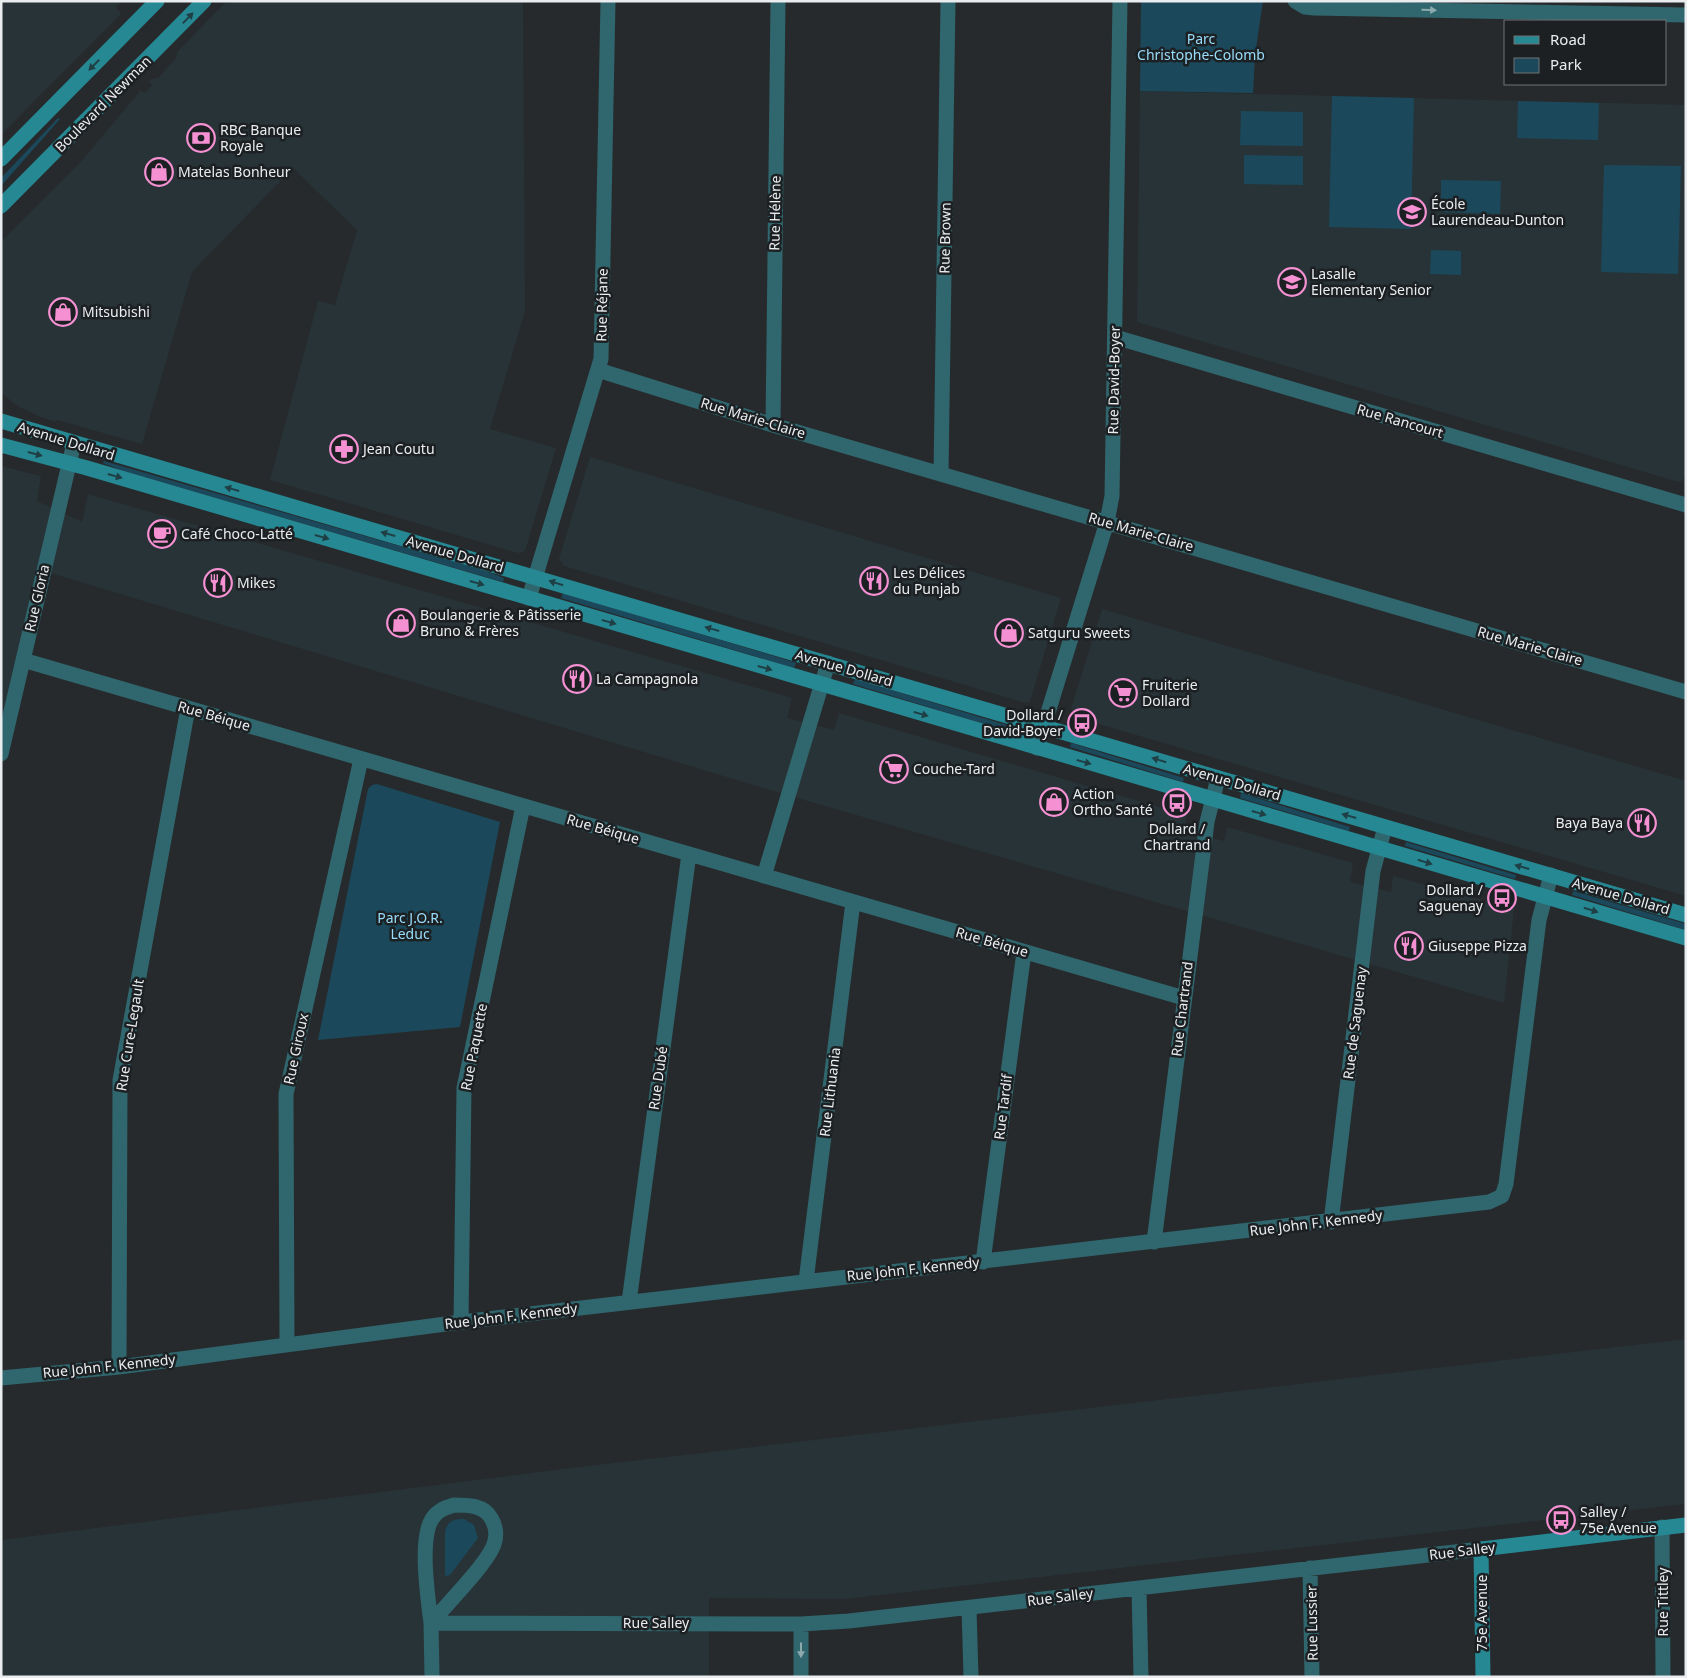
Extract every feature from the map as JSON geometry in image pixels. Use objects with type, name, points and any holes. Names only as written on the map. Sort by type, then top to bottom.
[{"type":"main road","points":[[1,159],[157,1]]},
{"type":"main road","name":"Boulevard Newman","points":[[1,206],[204,1]]},
{"type":"main road","points":[[1,409],[6,423]]},
{"type":"main road","name":"Avenue Dollard","points":[[6,423],[1686,915]]},
{"type":"main road","name":"Avenue Dollard","points":[[1,445],[68,463],[1686,938]]},
{"type":"main road","name":"Rue Salley","points":[[1481,1548],[1686,1525]]},
{"type":"main road","name":"75e Avenue","points":[[1481,1548],[1483,1677]]},
{"type":"street","name":"Rue Réjane","points":[[528,598],[598,370],[602,346],[608,1]]},
{"type":"street","name":"Rue Hélène","points":[[773,425],[778,1]]},
{"type":"street","name":"Rue Brown","points":[[941,474],[948,1]]},
{"type":"street","name":"Rue David-Boyer","points":[[1037,748],[1107,522],[1114,480],[1114,337],[1120,1]]},
{"type":"street","points":[[1295,1],[1305,7],[1314,8],[1533,6],[1686,15]]},
{"type":"street","name":"Rue Rancourt","points":[[1114,337],[1686,505]]},
{"type":"street","name":"Rue Marie-Claire","points":[[598,370],[773,425],[1686,692]]},
{"type":"street","name":"Rue Gloria","points":[[1,754],[74,443]]},
{"type":"street","name":"Rue Béique","points":[[23,660],[1184,998]]},
{"type":"street","points":[[764,876],[828,663]]},
{"type":"street","name":"Rue Cure-Legault","points":[[119,1367],[120,1080],[188,708]]},
{"type":"street","name":"Rue Giroux","points":[[287,1344],[286,1094],[361,759]]},
{"type":"street","name":"Rue Chartrand","points":[[1154,1242],[1207,822],[1218,778]]},
{"type":"street","name":"Rue Paquette","points":[[461,1322],[464,1088],[523,806]]},
{"type":"street","name":"Rue de Saguenay","points":[[1331,1222],[1373,871],[1385,827]]},
{"type":"street","name":"Rue Dubé","points":[[629,1302],[689,854]]},
{"type":"street","name":"Rue John F. Kennedy","points":[[1,1378],[119,1367],[461,1322],[1331,1222],[1489,1202],[1502,1196],[1506,1184],[1539,920],[1551,876]]},
{"type":"street","name":"Rue Lithuania","points":[[806,1281],[853,902]]},
{"type":"street","name":"Rue Tardif","points":[[983,1262],[1024,952]]},
{"type":"street","points":[[431,1622],[486,1558],[494,1544],[495,1528],[493,1522],[490,1516],[479,1508],[464,1505],[446,1507],[435,1515],[428,1526],[426,1543],[432,1677]]},
{"type":"street","name":"Rue Tittley","points":[[1662,1528],[1663,1677]]},
{"type":"street","name":"Rue Salley","points":[[431,1622],[801,1624],[867,1620],[1481,1548]]},
{"type":"street","name":"Rue Lussier","points":[[1310,1568],[1312,1677]]},
{"type":"street","points":[[1139,1588],[1141,1677]]},
{"type":"street","points":[[969,1608],[971,1677]]},
{"type":"street","points":[[801,1624],[801,1677]]},
{"type":"shaded area","points":[[1,1],[122,1],[116,7],[121,14],[1,135]]},
{"type":"shaded area","points":[[227,1],[523,1],[525,311],[490,429],[556,448],[525,551],[518,553],[270,480],[318,301],[335,305],[357,230],[293,168],[192,272],[142,444],[41,417],[19,407],[1,393],[1,242],[79,164],[141,90],[145,93],[152,85],[148,81],[159,77],[176,58],[177,52]]},
{"type":"shaded area","name":"École Laurendeau-Dunton","points":[[1140,91],[1686,105],[1685,478],[1680,482],[1675,481],[1137,322]]},
{"type":"shaded area","points":[[590,457],[1061,598],[1029,702],[1022,702],[564,566],[559,559]]},
{"type":"shaded area","points":[[1,466],[41,476],[37,501],[82,522],[88,494],[792,698],[787,718],[834,730],[839,713],[1186,815],[1186,831],[1224,841],[1227,827],[1353,863],[1350,882],[1391,892],[1393,876],[1514,909],[1504,1003],[770,790],[44,571],[1,754]]},
{"type":"shaded area","points":[[1102,609],[1686,781],[1686,896],[1092,722],[1092,719],[1083,717],[1082,719],[1074,716],[1071,708]]},
{"type":"shaded area","points":[[1686,1339],[1686,1504],[845,1599],[709,1598],[709,1677],[1,1677],[1,1540],[571,1468]]},
{"type":"green space","name":"Parc Christophe-Colomb","points":[[1141,1],[1263,1],[1255,55],[1253,93],[1140,91]]},
{"type":"green space","points":[[1332,96],[1414,98],[1411,229],[1329,227]]},
{"type":"green space","points":[[1518,101],[1599,103],[1598,140],[1517,138]]},
{"type":"green space","points":[[1241,111],[1303,112],[1303,146],[1240,145]]},
{"type":"green space","points":[[58,118],[60,119],[1,186],[1,178]]},
{"type":"green space","points":[[1244,155],[1303,156],[1303,185],[1244,184]]},
{"type":"green space","points":[[1604,165],[1681,166],[1678,274],[1601,272]]},
{"type":"green space","points":[[1441,180],[1501,181],[1500,214],[1441,212]]},
{"type":"green space","points":[[1431,250],[1461,251],[1461,275],[1430,274]]},
{"type":"green space","points":[[104,461],[483,570],[504,578],[503,582],[123,471],[103,463]]},
{"type":"green space","points":[[563,593],[796,663],[794,668],[561,598]]},
{"type":"green space","points":[[855,679],[1013,727],[1011,732],[853,684]]},
{"type":"green space","points":[[1071,743],[1184,778],[1183,782],[1070,747]]},
{"type":"green space","name":"Parc J.O.R. Leduc","points":[[377,784],[500,822],[460,1027],[318,1040],[368,789],[372,785]]},
{"type":"green space","points":[[1241,793],[1350,827],[1349,831],[1240,798]]},
{"type":"green space","points":[[1406,842],[1516,875],[1515,879],[1405,846]]},
{"type":"green space","points":[[1573,891],[1686,924],[1686,930],[1572,895]]},
{"type":"green space","points":[[464,1519],[474,1525],[478,1538],[450,1575],[445,1576],[445,1531],[452,1521]]},
{"type":"place","name":"RBC Banque Royale","points":[[201,138]]},
{"type":"place","name":"Matelas Bonheur","points":[[159,172]]},
{"type":"place","name":"École Laurendeau-Dunton","points":[[1412,212]]},
{"type":"place","name":"Lasalle Elementary Senior","points":[[1292,282]]},
{"type":"place","name":"Mitsubishi","points":[[63,312]]},
{"type":"place","name":"Jean Coutu","points":[[344,449]]},
{"type":"place","name":"Café Choco-Latté","points":[[162,534]]},
{"type":"place","name":"Les Délices du Punjab","points":[[874,581]]},
{"type":"place","name":"Mikes","points":[[218,583]]},
{"type":"place","name":"Boulangerie & Pâtisserie Bruno & Frères","points":[[401,623]]},
{"type":"place","name":"Satguru Sweets","points":[[1009,633]]},
{"type":"place","name":"La Campagnola","points":[[577,679]]},
{"type":"place","name":"Fruiterie Dollard","points":[[1123,693]]},
{"type":"place","name":"Dollard / David-Boyer","points":[[1082,723]]},
{"type":"place","name":"Couche-Tard","points":[[894,769]]},
{"type":"place","name":"Action Ortho Santé","points":[[1054,802]]},
{"type":"place","name":"Dollard / Chartrand","points":[[1177,803]]},
{"type":"place","name":"Baya Baya","points":[[1642,823]]},
{"type":"place","name":"Dollard / Saguenay","points":[[1502,898]]},
{"type":"place","name":"Giuseppe Pizza","points":[[1409,946]]},
{"type":"place","name":"Salley / 75e Avenue","points":[[1561,1520]]}]
